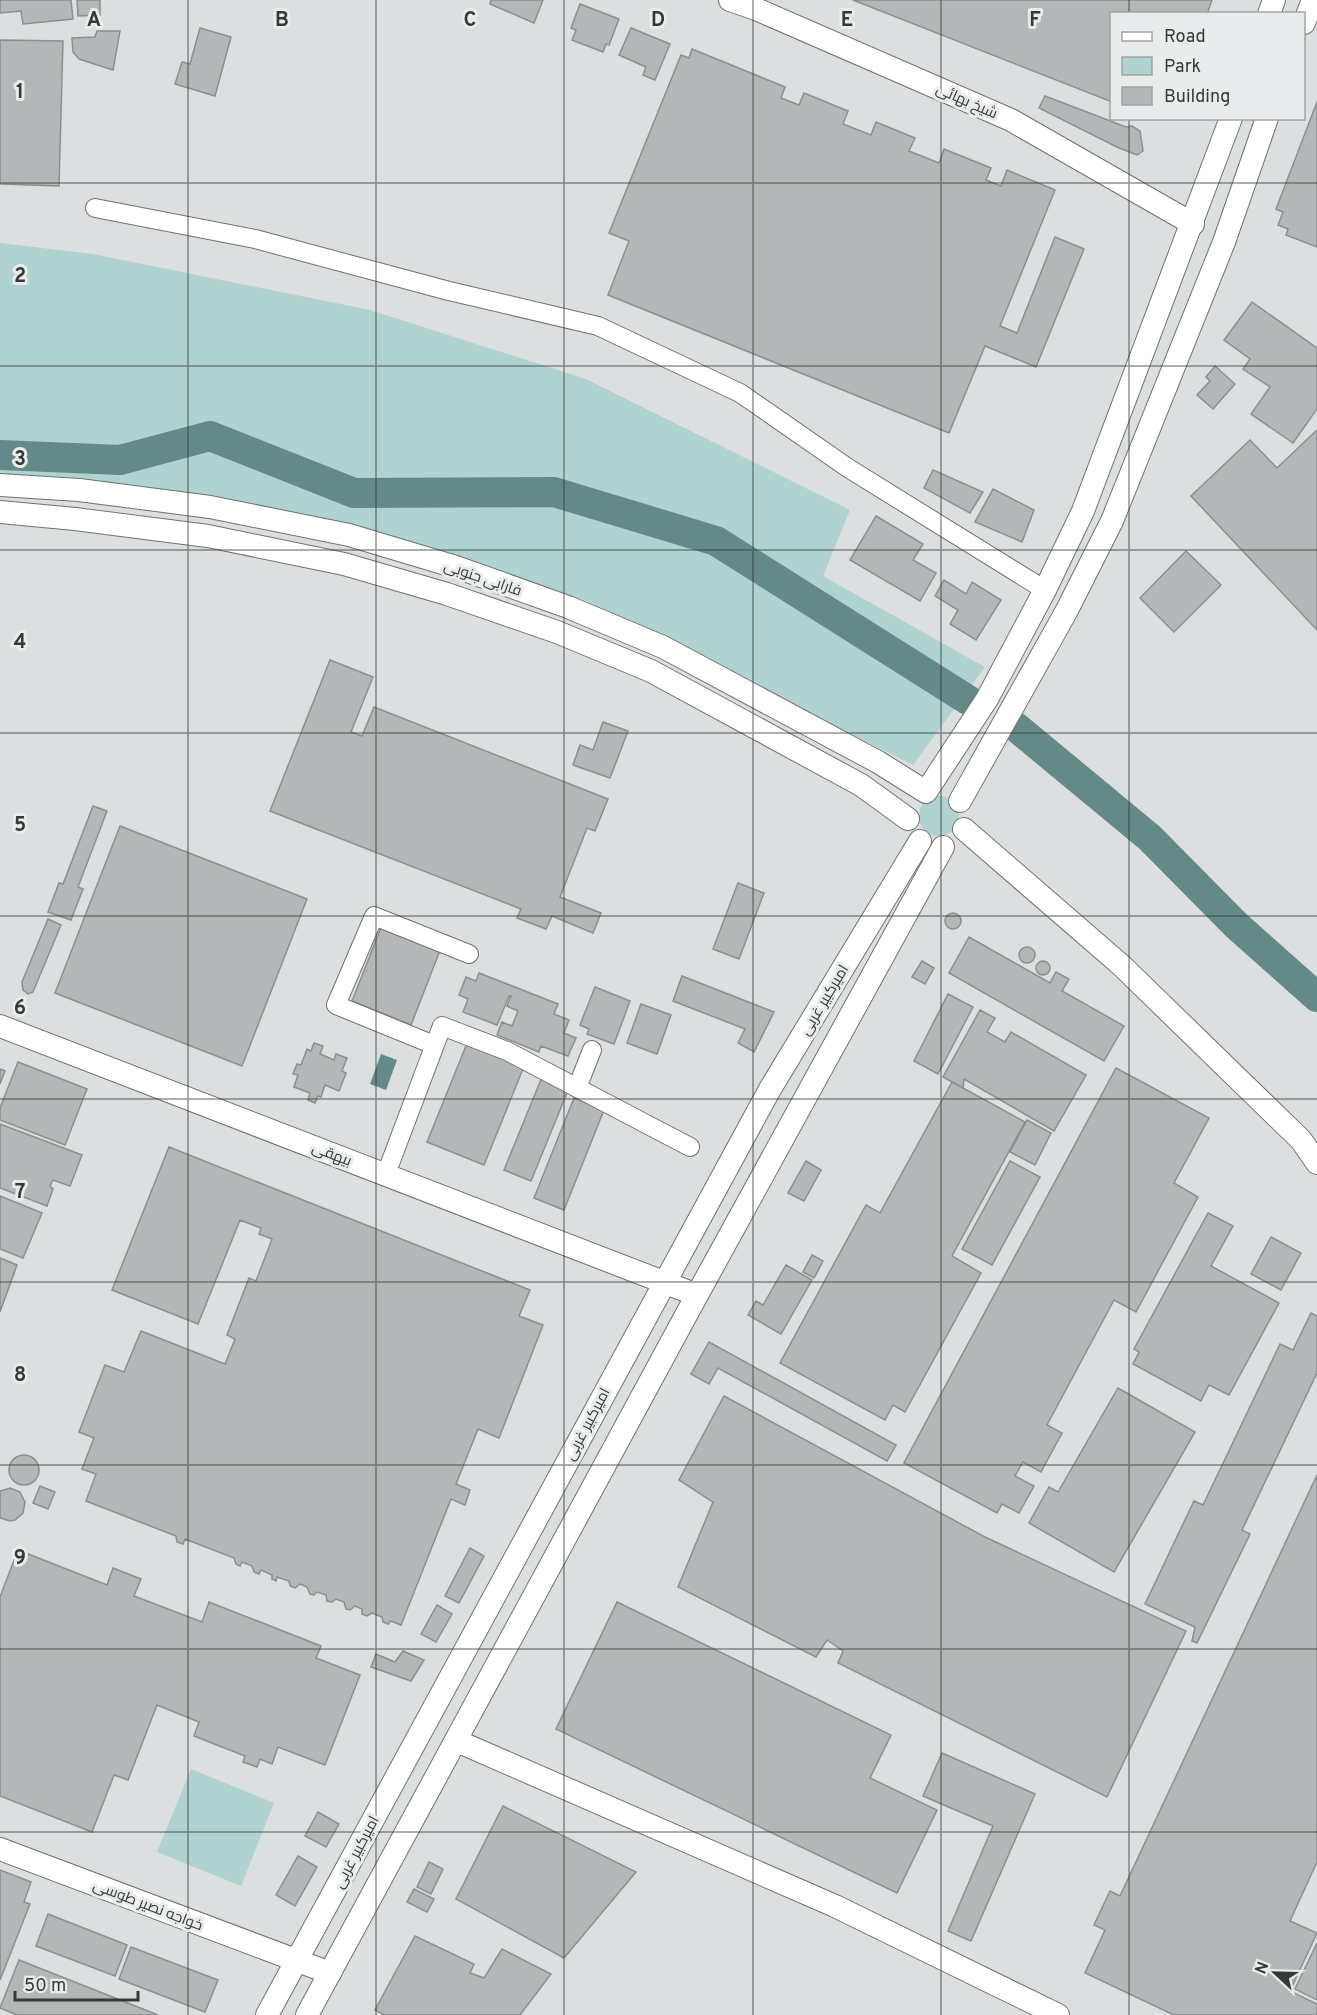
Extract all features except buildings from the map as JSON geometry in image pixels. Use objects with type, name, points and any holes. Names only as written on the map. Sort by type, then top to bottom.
[{"type":"street","name":"شیخ بهائی","points":[[730,0],[756,9],[1011,120],[1193,224]]},
{"type":"street","points":[[1305,20],[1313,0]]},
{"type":"street","points":[[926,792],[945,790],[960,801],[965,810],[964,829],[959,837],[943,847],[927,845],[914,835],[908,819],[913,803],[926,792],[987,699],[1045,590],[1083,511],[1230,120]]},
{"type":"street","points":[[960,801],[1066,612],[1112,521],[1224,242],[1266,120]]},
{"type":"street","points":[[95,208],[255,239],[449,291],[598,326],[740,393],[848,468],[1045,590]]},
{"type":"street","name":"فارابی جنوبی","points":[[0,484],[80,490],[210,507],[349,536],[456,567],[568,607],[663,647],[878,762],[926,792]]},
{"type":"street","name":"فارابی جنوبی","points":[[0,513],[75,519],[208,536],[344,564],[447,594],[557,632],[651,672],[861,785],[908,819]]},
{"type":"street","points":[[964,829],[1120,965],[1301,1140],[1317,1163]]},
{"type":"street","name":"امیرکبیر غربی","points":[[267,2015],[770,1089],[920,841]]},
{"type":"street","name":"امیرکبیر غربی","points":[[307,2015],[943,847]]},
{"type":"street","points":[[435,1046],[336,1005],[374,916],[469,954]]},
{"type":"street","name":"بیهقی","points":[[0,1026],[698,1295]]},
{"type":"street","points":[[386,1174],[442,1026],[507,1051],[690,1147]]},
{"type":"street","points":[[577,1088],[592,1050]]},
{"type":"street","points":[[457,1742],[835,1906],[1058,2015]]},
{"type":"street","name":"خواجه نصیر طوسی","points":[[0,1849],[330,1973]]},
{"type":"green space","points":[[0,243],[93,254],[370,310],[586,379],[850,510],[823,576],[985,667],[913,765],[587,601],[409,546],[0,477]]},
{"type":"green space","points":[[939,796],[953,802],[959,816],[953,830],[939,836],[925,830],[919,816],[925,802]]},
{"type":"green space","points":[[191,1769],[274,1803],[241,1886],[157,1852]]},
{"type":"shaded area","points":[[381,1054],[397,1060],[386,1090],[370,1084]]},
{"type":"waterway","points":[[0,455],[120,460],[210,436],[354,493],[554,492],[716,541],[968,700]]},
{"type":"waterway","points":[[1016,727],[1150,838],[1236,925],[1317,997]]}]
